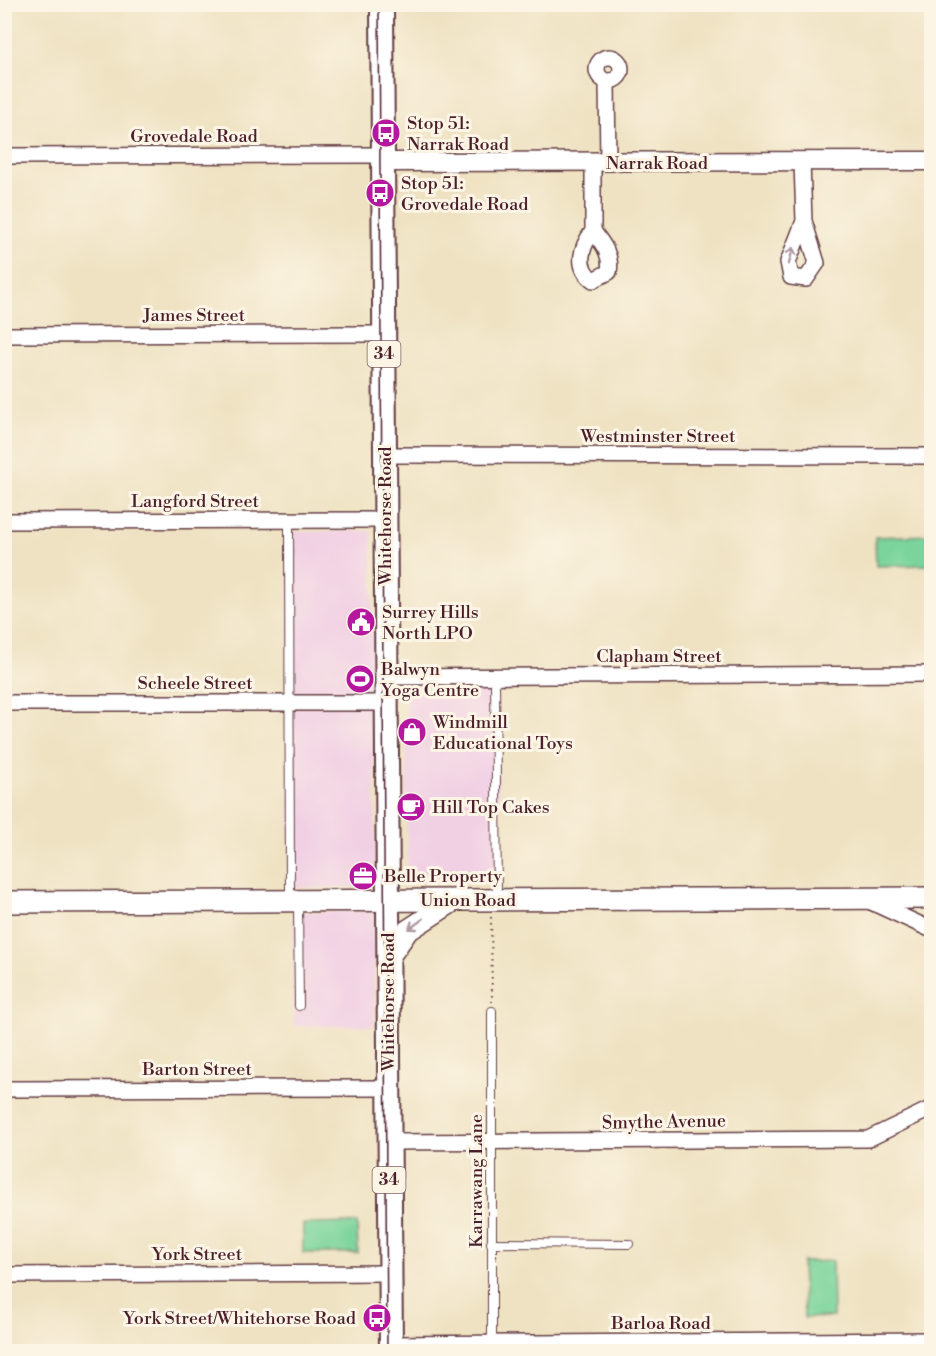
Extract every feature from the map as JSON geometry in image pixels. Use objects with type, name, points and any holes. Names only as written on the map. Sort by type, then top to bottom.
[{"type":"main road","name":"Whitehorse Road","points":[[382,4],[391,1348]]},
{"type":"main road","name":"Union Road","points":[[4,902],[932,898]]},
{"type":"main road","points":[[388,958],[407,931],[454,901]]},
{"type":"street","points":[[593,231],[607,82]]},
{"type":"street","name":"Grovedale Road","points":[[4,156],[383,158]]},
{"type":"street","name":"Narrak Road","points":[[383,158],[601,163],[932,161]]},
{"type":"street","points":[[802,162],[804,221]]},
{"type":"street","name":"James Street","points":[[4,335],[384,334]]},
{"type":"street","name":"Westminster Street","points":[[385,455],[932,456]]},
{"type":"street","name":"Langford Street","points":[[4,522],[385,520]]},
{"type":"street","name":"Clapham Street","points":[[386,677],[932,674]]},
{"type":"street","name":"Scheele Street","points":[[4,703],[387,703]]},
{"type":"street","points":[[861,897],[904,915],[932,930]]},
{"type":"street","name":"Barton Street","points":[[4,1089],[389,1088]]},
{"type":"street","name":"Smythe Avenue","points":[[389,1142],[868,1139],[932,1108]]},
{"type":"street","name":"York Street","points":[[4,1275],[390,1273]]},
{"type":"street","name":"Barloa Road","points":[[391,1348],[871,1346],[932,1341]]},
{"type":"lane","points":[[289,520],[294,901],[299,1006]]},
{"type":"lane","points":[[494,900],[495,677]]},
{"type":"lane","name":"Karrawang Lane","points":[[492,1011],[492,1347]]},
{"type":"lane","points":[[491,1243],[629,1244]]},
{"type":"path","points":[[492,1011],[494,900]]},
{"type":"shaded area","points":[[372,531],[376,887],[290,888],[288,532]]},
{"type":"shaded area","points":[[406,690],[497,690],[500,881],[407,881]]},
{"type":"shaded area","points":[[374,911],[375,1026],[294,1026],[293,912]]},
{"type":"shaded area","points":[[846,1347],[931,1349],[931,1351],[847,1351]]},
{"type":"green space","points":[[931,535],[931,565],[876,566],[875,537]]},
{"type":"green space","points":[[357,1223],[358,1253],[303,1253],[303,1224]]},
{"type":"green space","points":[[832,1261],[833,1317],[804,1318],[802,1262]]},
{"type":"tram line","points":[[379,4],[387,1352]]},
{"type":"place","name":"Stop 51: Narrak Road","points":[[386,133]]},
{"type":"place","name":"Stop 51: Grovedale Road","points":[[380,193]]},
{"type":"place","name":"Surrey Hills North LPO","points":[[361,622]]},
{"type":"place","name":"Balwyn Yoga Centre","points":[[360,679]]},
{"type":"place","name":"Windmill Educational Toys","points":[[412,732]]},
{"type":"place","name":"Hill Top Cakes","points":[[411,807]]},
{"type":"place","name":"Belle Property","points":[[363,876]]},
{"type":"place","name":"York Street/Whitehorse Road","points":[[377,1318]]}]
